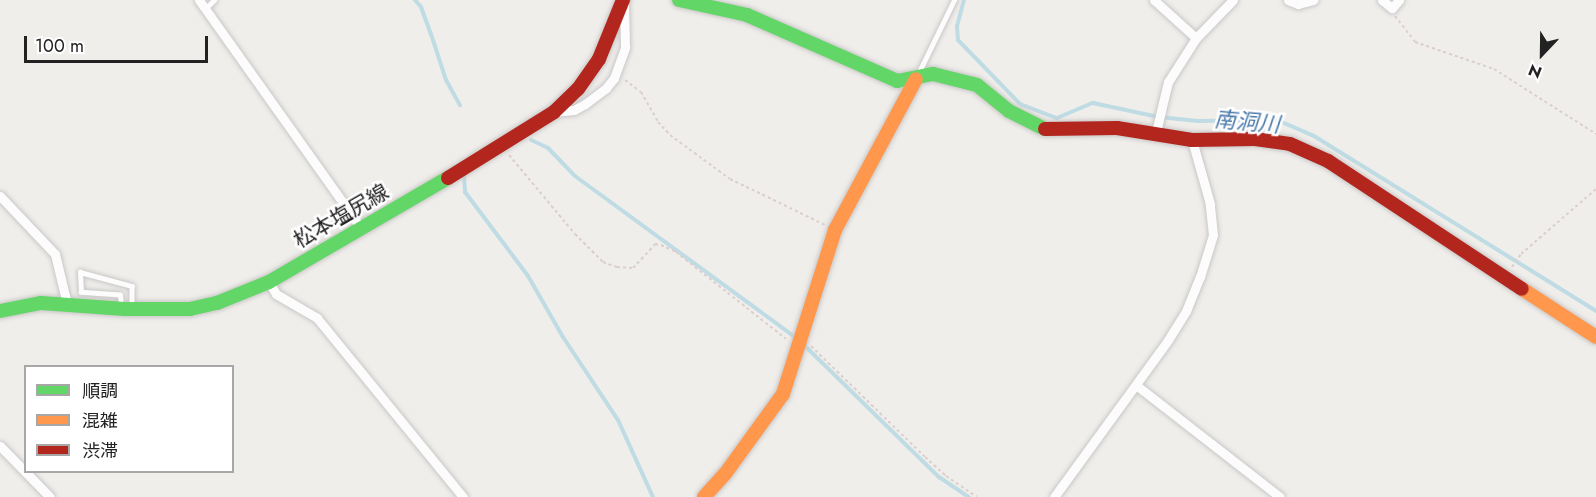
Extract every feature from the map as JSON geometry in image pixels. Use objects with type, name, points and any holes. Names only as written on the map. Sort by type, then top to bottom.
[{"type":"street","points":[[199,0],[362,229]]},
{"type":"street","points":[[554,112],[574,110],[585,104],[606,88],[616,74],[625,47],[623,0]]},
{"type":"street","name":"松本塩尻線","points":[[0,311],[41,303],[127,309],[199,307],[217,303],[269,282],[502,146],[554,112],[578,89],[599,59],[623,0]]},
{"type":"street","points":[[679,0],[747,15],[897,81],[933,74],[977,85],[1009,111],[1049,131],[1117,128],[1155,136],[1192,140],[1255,139],[1290,144],[1328,161],[1596,337]]},
{"type":"street","points":[[1154,0],[1196,38]]},
{"type":"street","points":[[1155,136],[1168,82],[1196,38],[1233,0]]},
{"type":"street","points":[[1288,0],[1298,4],[1313,0]]},
{"type":"street","points":[[1382,0],[1392,8],[1399,0]]},
{"type":"street","points":[[704,497],[725,474],[783,394],[835,230],[916,79]]},
{"type":"street","points":[[1054,497],[1186,312],[1213,235],[1210,204],[1192,140]]},
{"type":"street","points":[[0,196],[55,254],[67,304]]},
{"type":"street","points":[[269,282],[276,294],[317,318],[463,497]]},
{"type":"street","points":[[1136,385],[1280,497]]},
{"type":"street","points":[[0,446],[24,470]]},
{"type":"street","points":[[26,473],[50,497]]},
{"type":"lane","points":[[205,9],[214,0]]},
{"type":"lane","points":[[916,79],[922,62],[954,0]]},
{"type":"lane","points":[[80,272],[132,286],[127,309],[120,295],[81,292],[80,272]]},
{"type":"path","points":[[1392,8],[1397,19],[1415,42],[1494,69],[1596,134]]},
{"type":"path","points":[[616,74],[641,92],[658,122],[670,135],[730,179],[835,230]]},
{"type":"path","points":[[502,146],[575,234],[603,262],[617,267],[633,268],[655,244],[683,258],[800,343],[925,458],[946,476],[977,497]]},
{"type":"path","points":[[1505,276],[1521,255],[1596,189]]},
{"type":"waterway","points":[[415,0],[421,7],[446,80],[460,105]]},
{"type":"waterway","name":"南洞川","points":[[964,0],[957,26],[958,40],[1020,104],[1057,118],[1093,103],[1159,117],[1198,121],[1277,120],[1314,136],[1596,311]]},
{"type":"waterway","points":[[531,140],[548,148],[575,176],[796,338]]},
{"type":"waterway","points":[[464,177],[465,192],[528,276],[563,337],[618,420],[653,497]]},
{"type":"waterway","points":[[802,343],[939,477],[969,497]]},
{"type":"traffic: fast","points":[[679,0],[747,15],[897,81],[933,74],[977,85],[1009,111],[1045,129]]},
{"type":"traffic: fast","points":[[0,311],[41,303],[125,309],[190,309],[217,303],[269,282],[448,178]]},
{"type":"traffic: slow","points":[[704,497],[725,474],[783,394],[835,230],[916,79]]},
{"type":"traffic: slow","points":[[1522,289],[1596,337]]},
{"type":"traffic: jam","points":[[448,178],[554,112],[578,89],[599,59],[623,0]]},
{"type":"traffic: jam","points":[[1045,129],[1117,128],[1192,140],[1255,139],[1290,144],[1328,161],[1522,289]]}]
